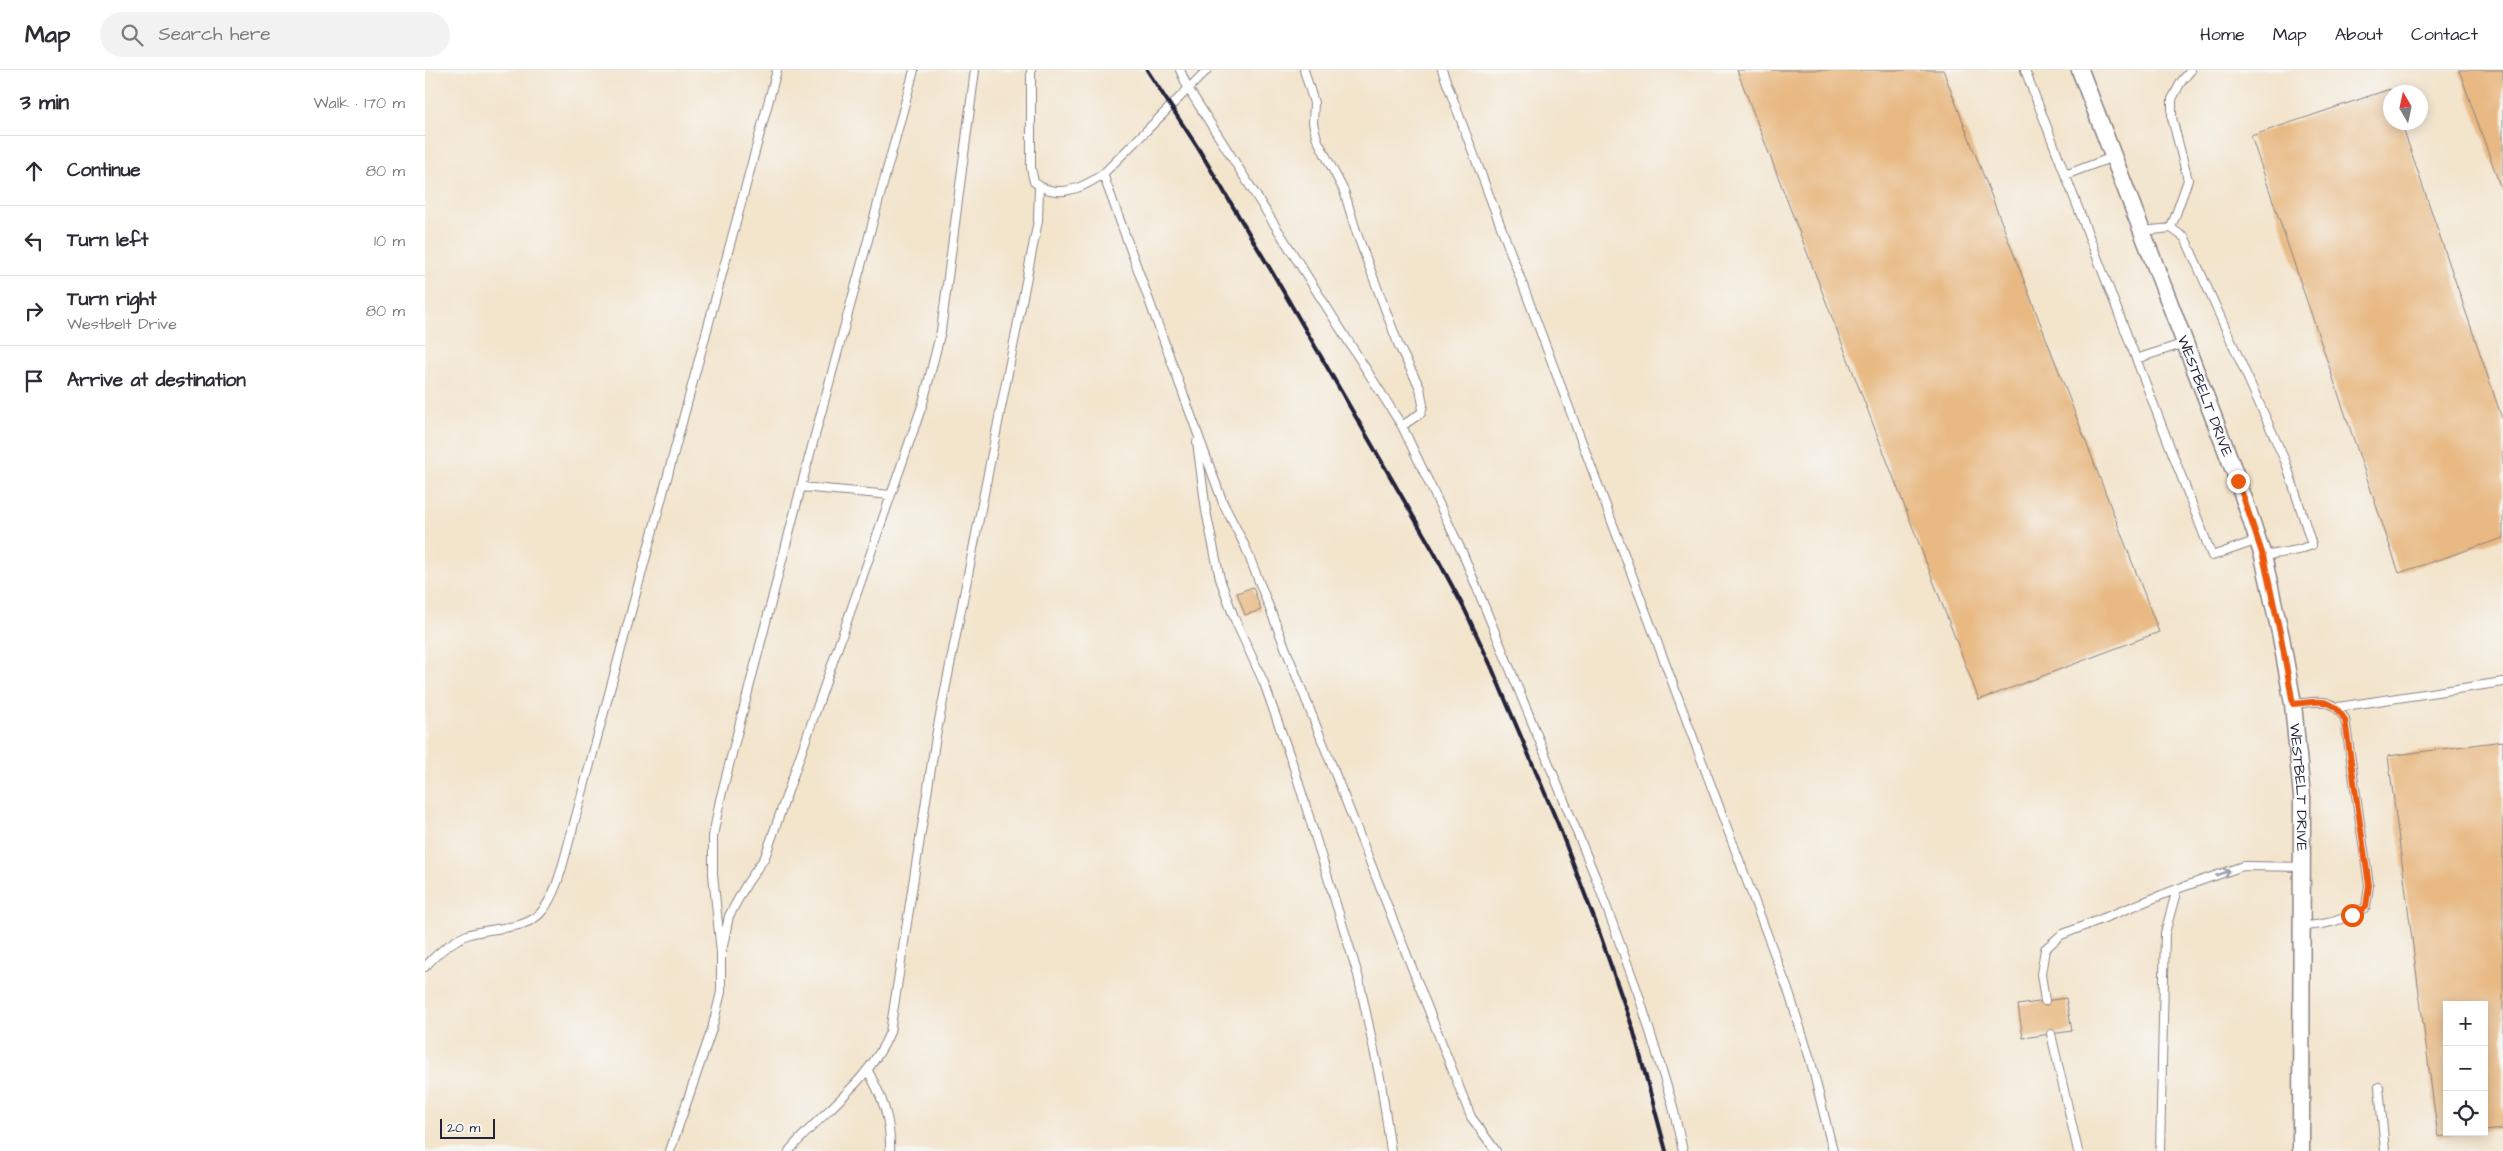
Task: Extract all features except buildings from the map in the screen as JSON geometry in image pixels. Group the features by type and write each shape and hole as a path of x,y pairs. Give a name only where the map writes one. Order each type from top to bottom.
{"street":[{"name":"WESTBELT DRIVE","path":"2080,70 2238,481 2263,556 2281,637 2293,704 2302,797 2301,1151"}],"lane":[{"path":"425,967 436,954 451,942 469,934 509,927 528,920 542,912 552,897 572,831 777,70"},
{"path":"670,1151 712,1029 721,992 721,953 713,874 713,836 719,800 801,487 915,70"},
{"path":"721,953 729,916 746,885 765,857 923,403 941,331 951,269 975,70"},
{"path":"1031,70 1031,168 1034,182 1046,189 1074,190 1085,186 1103,174 1207,70"},
{"path":"1180,70 1188,88 1402,426 1463,554 1597,881 1638,993 1672,1103 1683,1151"},
{"path":"1304,70 1314,104 1313,123 1317,139 1344,191 1370,269 1399,346 1422,397 1421,413 1402,426"},
{"path":"1442,70 1788,990 1811,1062 1833,1151"},
{"path":"2025,70 2212,556 2258,540"},
{"path":"2171,228 2188,180 2172,118 2172,99 2181,82 2191,70"},
{"path":"2065,175 2113,157"},
{"path":"1103,174 1223,503 1245,546 1471,1117 1496,1151"},
{"path":"789,1151 868,1071 881,1053 890,1032 936,736 1037,221 1039,186"},
{"path":"2141,230 2171,228 2185,238 2286,463 2313,545 2299,550 2263,556"},
{"path":"2136,359 2185,343"},
{"path":"1195,428 1206,511 1220,579 1235,620 1263,683 1334,894 1358,975 1381,1083 1391,1151"},
{"path":"801,487 891,495"},
{"path":"2339,708 2503,682"},
{"path":"2293,704 2328,701 2339,708 2345,720 2369,885 2366,907 2352,915 2324,925 2302,926"},
{"path":"2045,1001 2041,974 2045,949 2061,935 2177,889 2243,866 2303,867"},
{"path":"2160,1151 2165,933 2177,889"},
{"path":"2051,1034 2078,1151"},
{"path":"868,1071 886,1108 891,1130 889,1151"},
{"path":"2379,1087 2385,1151"}],"railway":[{"path":"1147,70 1198,148 1275,277 1435,554 1465,610 1491,666 1558,824 1597,926 1633,1029 1666,1151"}],"route":[{"path":"2238,481 2263,556 2281,637 2293,704 2328,701 2339,708 2345,720 2369,885 2366,907 2352,915"}]}
